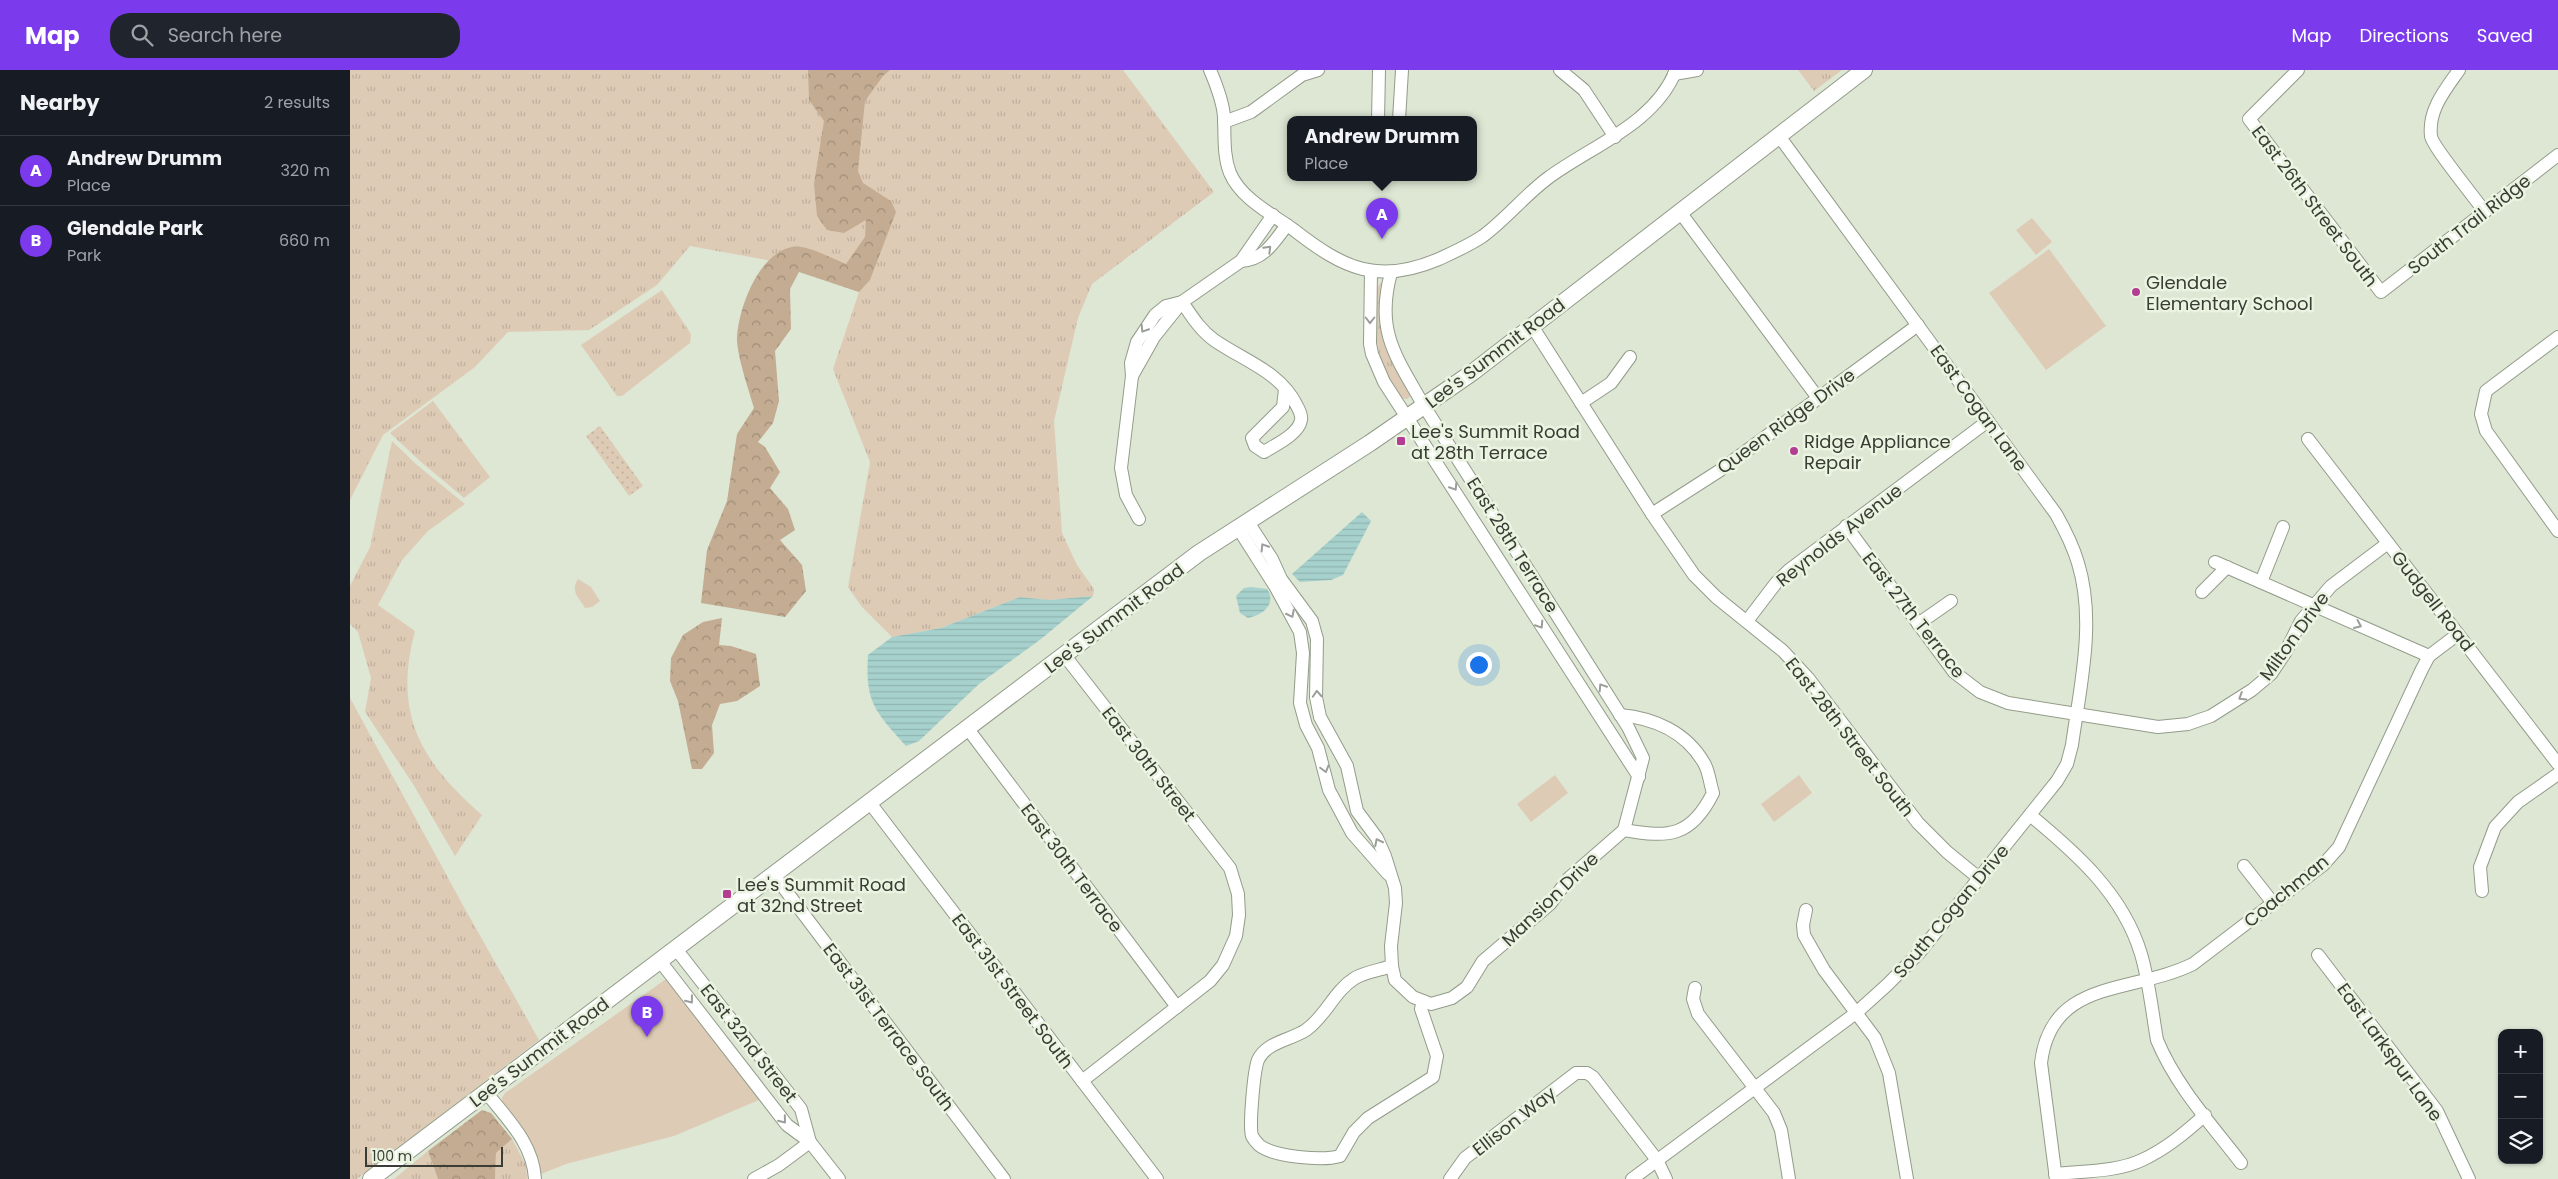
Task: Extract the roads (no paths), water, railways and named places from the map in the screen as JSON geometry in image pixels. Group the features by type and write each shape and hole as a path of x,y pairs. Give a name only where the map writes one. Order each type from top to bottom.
{"main road":[{"name":"Lee's Summit Road","path":"371,1179 1199,553 1408,417 1473,372 1864,70"}],"street":[{"path":"1210,70 1216,84 1224,122 1224,144 1230,172 1240,190 1338,260 1371,271 1392,273 1426,264 1455,252 1483,235 1530,191 1578,158 1629,128 1661,94 1675,72 1697,70"},
{"path":"1224,122 1251,112 1302,75 1318,70"},
{"path":"1378,116 1379,70"},
{"path":"1399,116 1401,70 1408,70"},
{"path":"1560,70 1584,90 1615,136"},
{"name":"East 26th Street South","path":"2298,70 2249,119 2381,292"},
{"path":"2459,70 2440,97 2432,118 2431,138 2484,212"},
{"name":"East Cogan Lane","path":"1779,136 2056,514 2069,538 2078,564 2085,598 2086,626 2077,714"},
{"name":"South Trail Ridge","path":"2381,292 2558,155"},
{"path":"1680,212 1818,398"},
{"path":"1139,518 1126,495 1121,468 1132,376 1132,355 1146,325 1161,309 1182,302 1241,261 1273,215"},
{"path":"1241,261 1253,259 1268,251 1287,225"},
{"name":"East 28th Terrace","path":"1371,271 1372,354 1384,382 1639,777"},
{"name":"East 28th Terrace","path":"1392,273 1384,320 1389,341 1424,406 1620,715 1643,758 1624,830"},
{"path":"1182,302 1204,332 1214,340 1260,366 1285,389 1293,398 1301,415 1301,422 1292,432 1264,452 1255,446 1252,438 1283,407 1285,389"},
{"name":"Queen Ridge Drive","path":"1652,514 1720,470 1918,325"},
{"name":"East 28th Street South","path":"1532,326 1652,514 1694,575 1716,598 1783,651 1808,678 1918,823 1947,852 1980,879"},
{"path":"2558,337 2486,391 2481,414 2486,431 2558,531"},
{"path":"1581,403 1611,383 1630,357"},
{"name":"Reynolds Avenue","path":"1747,621 1776,583 1789,570 1988,421"},
{"name":"Gudgell Road","path":"2308,438 2558,764"},
{"path":"1243,525 1300,632 1303,653 1300,703 1306,725 1318,748 1329,790 1352,832 1388,874 1395,888"},
{"path":"1243,525 1272,559 1281,579 1312,621 1317,639 1316,697 1320,717 1347,766 1358,811 1377,838 1395,888 1396,903 1391,946 1395,980 1413,997 1422,1001 1421,1009 1437,1056 1433,1077 1368,1118 1354,1132 1340,1156 1330,1159 1274,1153 1259,1145 1252,1136 1253,1087 1258,1059 1273,1045 1305,1030 1320,1018 1338,990 1356,977 1392,966"},
{"name":"East 27th Terrace","path":"1846,526 1954,672 1980,692 2008,703 2077,714"},
{"path":"2261,582 2283,527"},
{"name":"Milton Drive","path":"2077,714 2158,727 2188,724 2211,716 2252,690 2271,674 2285,653 2301,621 2330,586 2388,543"},
{"path":"2202,592 2221,564 2429,656"},
{"path":"1918,624 1951,601"},
{"name":"Coachman","path":"2056,1177 2041,1063 2047,1034 2063,1011 2078,1000 2173,974 2193,964 2323,865 2339,847 2429,656 2458,634"},
{"name":"East 30th Street","path":"1065,656 1232,873 1238,894 1239,915 1230,951 1210,981 1177,1007"},
{"name":"South Cogan Drive","path":"1632,1179 1856,1013 1920,953 2057,781 2067,764 2077,714"},
{"path":"1620,715 1639,717 1664,724 1686,742 1705,763 1713,793 1703,812 1683,831 1666,835 1624,830"},
{"name":"East 30th Terrace","path":"968,729 1177,1007"},
{"path":"2482,891 2480,868 2495,827 2518,802 2558,774"},
{"name":"East 31st Street South","path":"870,803 1157,1179"},
{"path":"2030,815 2076,853 2112,895 2135,937 2147,981 2157,1040 2162,1052 2177,1078 2241,1163"},
{"name":"Mansion Drive","path":"1422,1001 1430,1004 1452,998 1467,987 1482,961 1550,904 1569,878 1624,830"},
{"path":"2244,866 2273,903"},
{"name":"East 31st Terrace South","path":"774,875 1004,1179"},
{"path":"1806,910 1803,925 1804,935 1824,970 1875,1038 1889,1073 1907,1179"},
{"name":"East 32nd Street","path":"676,949 801,1109 810,1142"},
{"name":"East Larkspur Lane","path":"2318,955 2437,1111 2469,1179"},
{"name":"East 32nd Street","path":"660,961 787,1126 810,1142 839,1179"},
{"path":"1695,988 1693,999 1698,1014 1774,1113 1781,1130 1789,1179"},
{"path":"1082,1082 1177,1007"},
{"name":"Ellison Way","path":"1450,1179 1465,1158 1576,1073 1584,1073 1593,1077 1657,1160"},
{"path":"486,1092 521,1136 532,1157 535,1179"},
{"path":"2056,1177 2122,1167 2142,1160 2175,1140 2205,1115"},
{"path":"754,1179 779,1165 810,1142"},
{"path":"1657,1160 1666,1179"}],"water":[{"path":"1362,512 1371,521 1343,575 1331,580 1300,582 1292,574"},
{"path":"1244,588 1267,589 1270,599 1267,608 1254,617 1248,618 1240,613 1236,596"},
{"path":"1093,596 1041,639 979,684 919,741 906,746 874,705 868,685 868,655 892,637 941,628 1020,597 1049,600"}],"place":[{"name":"Andrew Drumm","path":"1382,239"},
{"name":"Glendale Elementary School","path":"2136,292"},
{"name":"Lee's Summit Road at 28th Terrace","path":"1401,441"},
{"name":"Ridge Appliance Repair","path":"1794,451"},
{"name":"Lee's Summit Road at 32nd Street","path":"727,894"},
{"name":"Glendale Park","path":"647,1037"}]}
